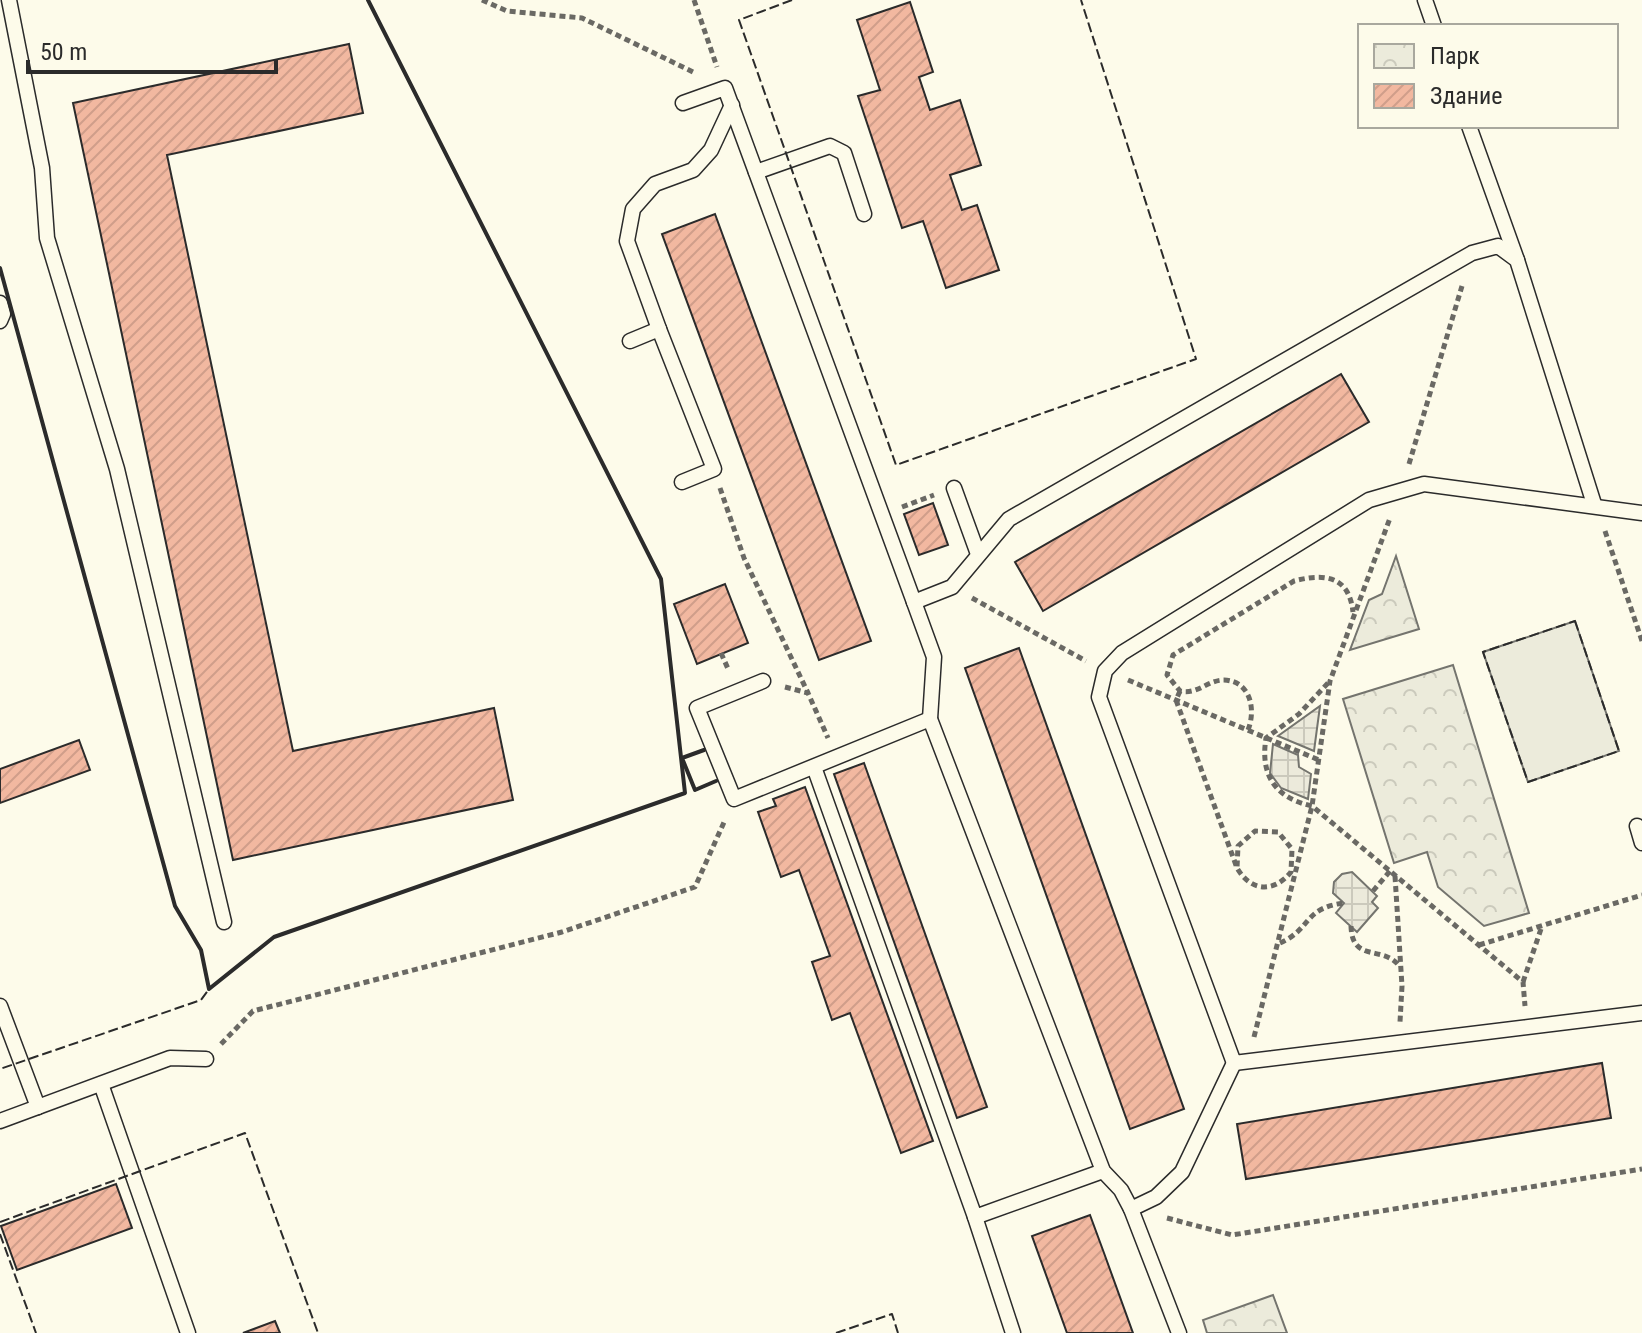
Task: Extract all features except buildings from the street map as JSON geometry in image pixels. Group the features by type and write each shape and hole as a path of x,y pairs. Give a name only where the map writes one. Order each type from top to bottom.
{"lane":[{"path":"9,0 42,168 47,238 117,469 224,922"},
{"path":"1425,0 1433,24"},
{"path":"683,103 725,88 732,105 934,657 930,719 1103,1171 1121,1190 1131,1209 1179,1333"},
{"path":"682,482 714,469 627,241 633,209 655,184 693,170 711,150 732,105"},
{"path":"1470,128 1517,260 1594,504"},
{"path":"756,172 830,146 844,153 864,214"},
{"path":"914,602 952,587 1009,519 1472,253 1498,246 1517,260"},
{"path":"0,303 3,314 0,321"},
{"path":"630,341 659,329"},
{"path":"1131,1209 1156,1197 1182,1172 1234,1063 1099,697 1105,671 1122,653 1369,500 1401,489 1424,484 1594,504 1642,513"},
{"path":"954,488 978,554"},
{"path":"763,681 697,708 734,799 930,719"},
{"path":"814,767 975,1217 1013,1333"},
{"path":"1637,826 1642,843"},
{"path":"0,1006 38,1107"},
{"path":"1234,1063 1642,1013"},
{"path":"0,1121 170,1058 206,1059"},
{"path":"101,1084 188,1333"},
{"path":"975,1217 1103,1171"}],"path":[{"path":"482,0 507,11 582,18 725,88"},
{"path":"694,0 725,88"},
{"path":"1234,1063 1257,1033 1296,861 1312,806 1330,681 1401,489 1472,253"},
{"path":"714,469 744,558 837,757"},
{"path":"882,514 954,488"},
{"path":"1594,504 1642,641"},
{"path":"1248,730 1253,717 1252,704 1246,691 1235,683 1222,680 1190,693 1180,691 1167,675 1173,655 1294,581 1313,576 1334,577 1345,586 1352,599 1353,617"},
{"path":"952,587 1105,671 1319,760"},
{"path":"763,681 808,693"},
{"path":"1330,681 1299,714 1266,738 1263,757 1267,775 1278,791 1293,802 1312,806 1523,982"},
{"path":"1180,691 1176,700 1243,878 1263,888 1284,881 1296,861"},
{"path":"206,1059 253,1011 562,932 695,887 734,799"},
{"path":"1237,868 1238,846 1245,837 1267,829 1287,839 1296,861"},
{"path":"1373,891 1393,873"},
{"path":"1393,873 1401,968 1399,1043"},
{"path":"1478,945 1642,895"},
{"path":"1279,943 1299,931 1317,909 1344,903"},
{"path":"1528,1027 1523,982 1542,925"},
{"path":"1351,926 1351,938 1364,952 1391,957 1401,968"},
{"path":"1131,1209 1232,1235 1642,1169"}],"green space":[{"path":"1396,556 1419,629 1350,650 1369,600 1382,594"},
{"path":"1575,621 1619,751 1528,782 1483,652"},
{"path":"1453,665 1529,913 1484,926 1438,887 1427,852 1394,863 1343,699"},
{"path":"1273,1295 1287,1333 1207,1333 1203,1320"}],"shaded area":[{"path":"1320,706 1314,751 1278,736"},
{"path":"1273,744 1298,755 1299,767 1311,774 1308,799 1281,788 1270,773"},
{"path":"1352,872 1377,896 1372,902 1378,908 1357,932 1336,913 1344,903 1333,893 1334,882 1342,874"}],"fence":[{"path":"792,0 739,20 896,465 1196,359 1081,0"},
{"path":"0,268 175,906 201,950 209,989 201,1000 0,1069"},
{"path":"1575,621 1619,751 1528,782 1483,652 1575,621"},
{"path":"0,1222 245,1133 318,1333"},
{"path":"0,1234 36,1333"},
{"path":"836,1333 892,1314 898,1333"}],"wall":[{"path":"0,268 175,906 201,950 209,989 274,937 685,793 661,579 368,0"},
{"path":"704,750 682,758 695,790 716,781"}]}
